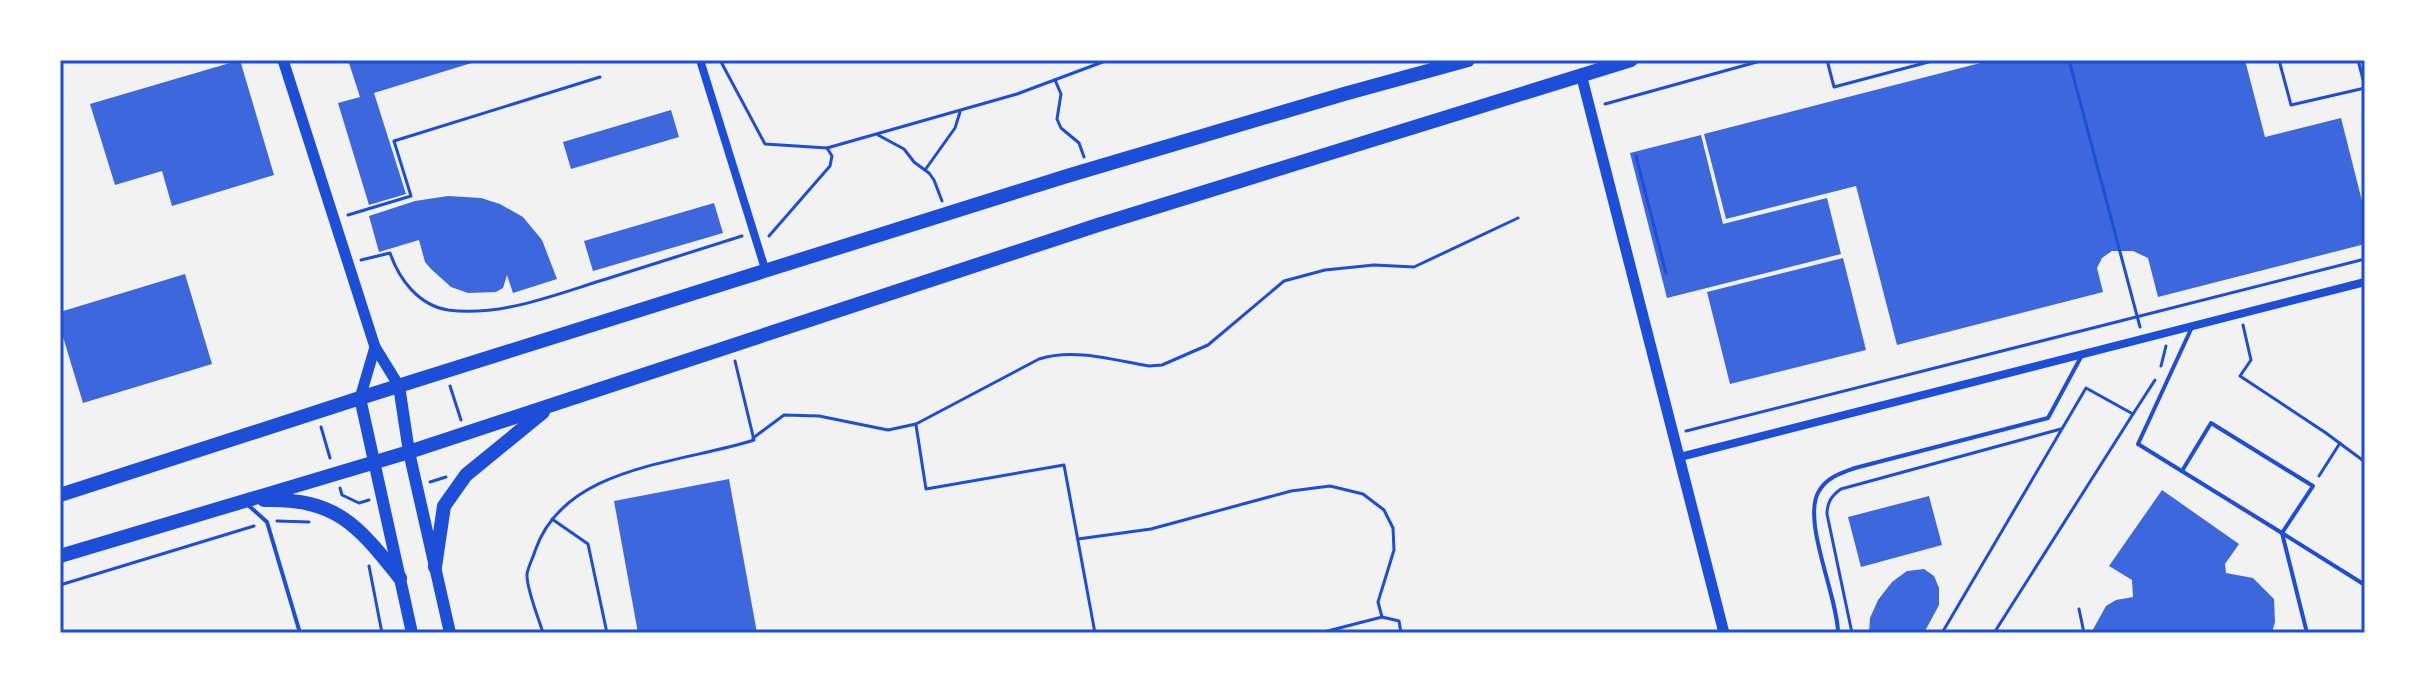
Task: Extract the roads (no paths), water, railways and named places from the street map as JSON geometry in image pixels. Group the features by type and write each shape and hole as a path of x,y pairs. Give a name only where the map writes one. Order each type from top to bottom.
{"main road":[{"path":"60,495 1090,170 1468,60"},
{"path":"60,556 409,452 1098,225 1631,60"},
{"path":"399,386 409,452 450,633"},
{"path":"360,398 412,633"},
{"path":"435,567 444,506 458,486 466,475 551,406"},
{"path":"244,501 295,499 341,516 364,533 400,578"}],"street":[{"path":"283,60 375,347 399,386"},
{"path":"700,60 766,272"},
{"path":"1581,74 1724,633"},
{"path":"1680,457 2365,282"},
{"path":"360,398 375,347"}],"lane":[{"path":"2193,326 2138,444 2365,585"},
{"path":"1838,633 1813,517 1817,494 1824,484 1837,474 1855,468 2048,418 2082,355"},
{"path":"2182,471 2211,423 2313,486 2282,533 2307,633"},
{"path":"244,501 267,522 300,633"}]}
